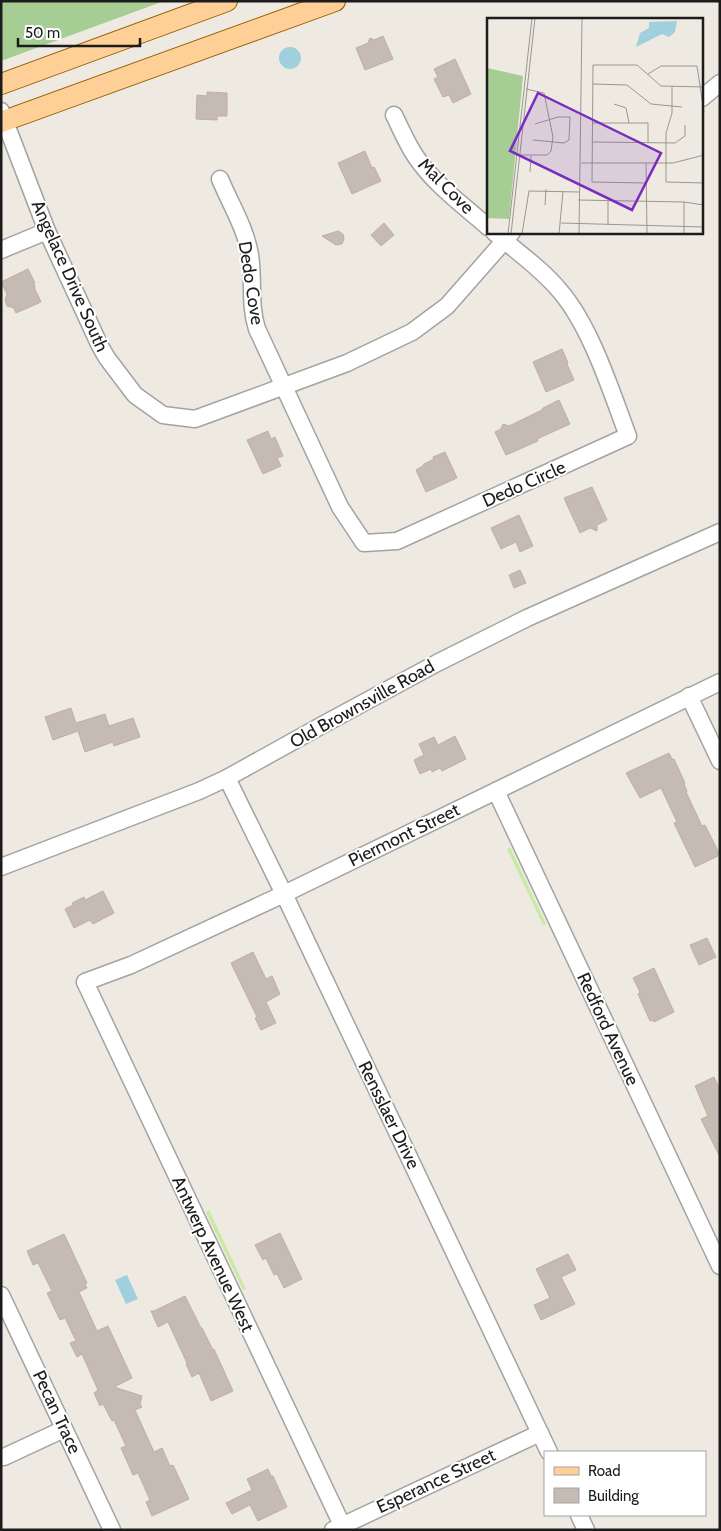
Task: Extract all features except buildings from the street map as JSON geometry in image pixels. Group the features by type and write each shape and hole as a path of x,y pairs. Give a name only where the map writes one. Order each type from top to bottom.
{"main road":[{"path":"1,84 227,1"},
{"path":"2,118 335,1"}],"street":[{"path":"704,96 720,83"},
{"name":"Mal Cove","path":"394,115 408,145 426,171 438,184 487,226"},
{"name":"Angelace Drive South","path":"2,118 47,231 106,358 135,395 162,415 195,419 347,363 412,332 447,306 504,236"},
{"name":"Dedo Cove","path":"220,179 242,230 248,250 255,324 284,386"},
{"path":"1,250 47,231"},
{"name":"Dedo Circle","path":"284,386 340,507 364,543 397,541 628,436 602,369 575,311 560,291 504,236"},
{"name":"Old Brownsville Road","path":"1,868 199,791 227,778 334,718 518,622 720,532"},
{"name":"Piermont Street","path":"85,982 131,965 284,894 720,682"},
{"path":"689,696 720,761"},
{"name":"Rensslaer Drive","path":"227,778 549,1451"},
{"name":"Redford Avenue","path":"496,791 720,1266"},
{"name":"Antwerp Avenue West","path":"85,982 337,1528"},
{"name":"Pecan Trace","path":"1,1295 112,1530"},
{"path":"4,1457 64,1429"},
{"name":"Esperance Street","path":"337,1528 540,1433"},
{"path":"579,1516 586,1530"}],"green space":[{"path":"1,1 164,1 1,61"},
{"path":"510,847 546,924 543,925 507,849"},
{"path":"209,1210 246,1289 243,1290 206,1212"}],"water":[{"path":"290,47 298,50 301,58 298,66 290,69 282,66 279,58 282,50"},
{"path":"127,1275 138,1299 126,1304 115,1280"}]}
